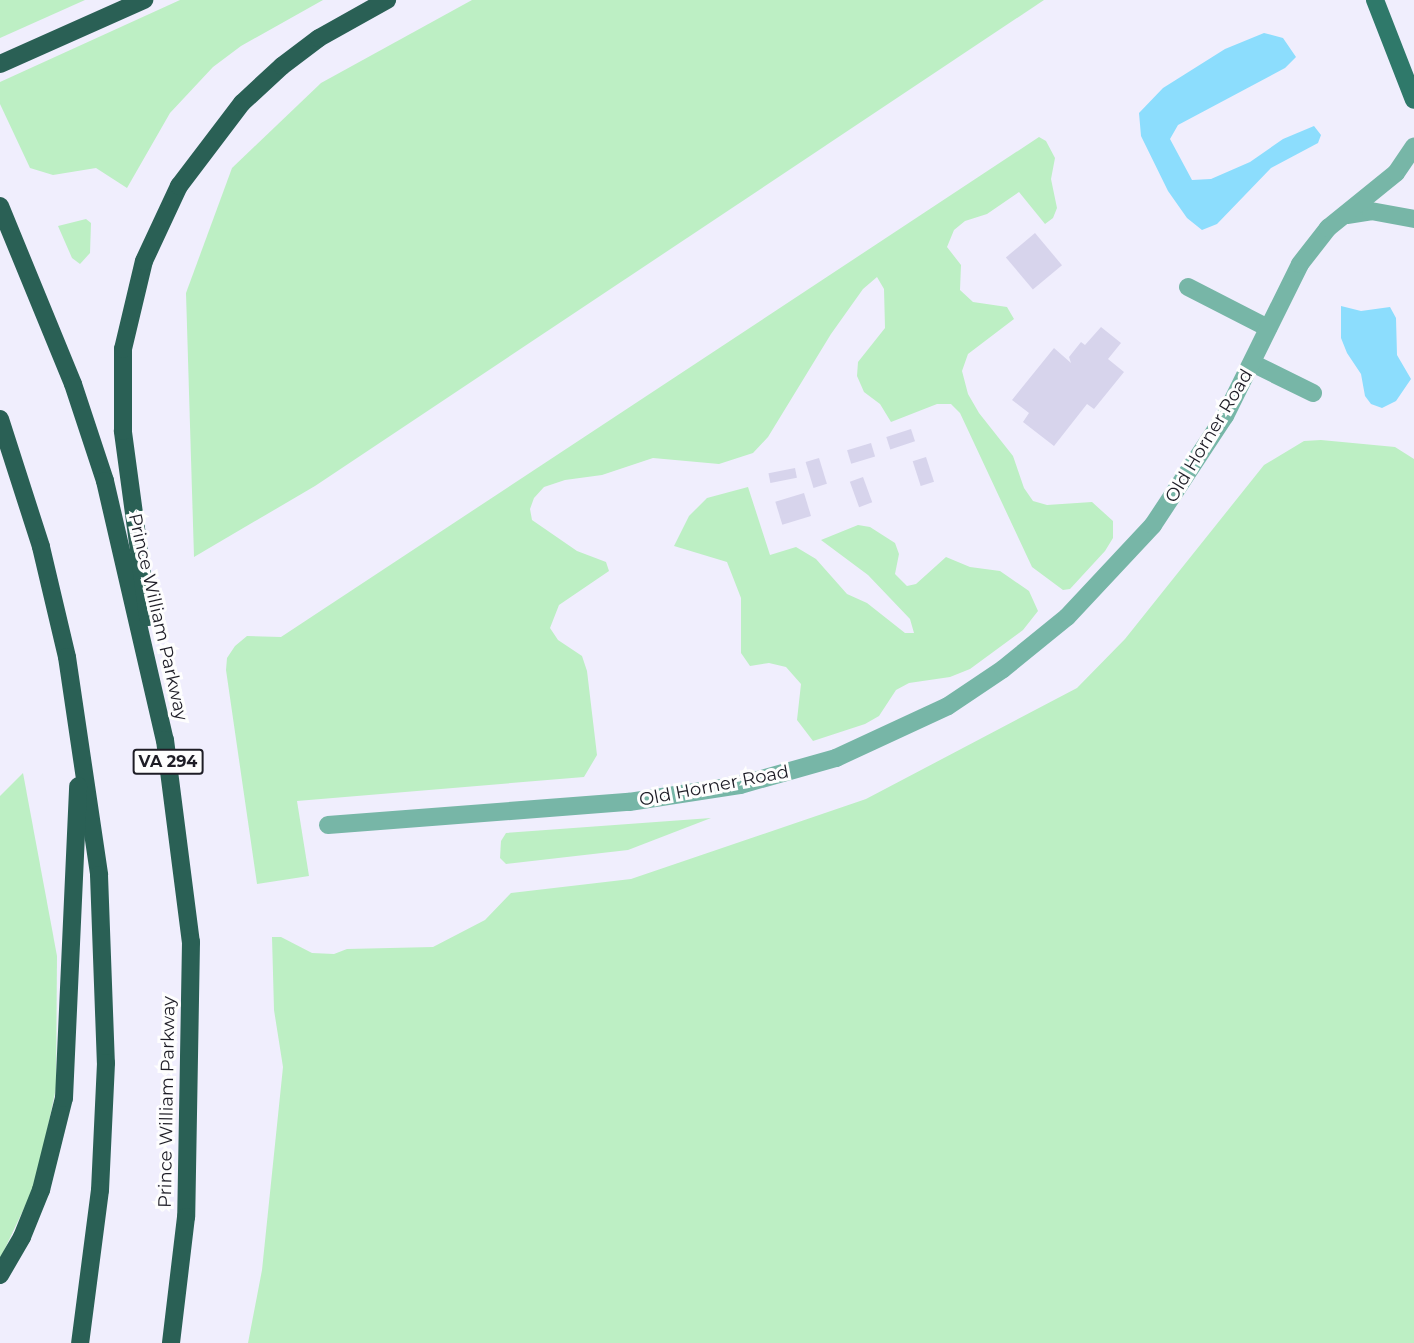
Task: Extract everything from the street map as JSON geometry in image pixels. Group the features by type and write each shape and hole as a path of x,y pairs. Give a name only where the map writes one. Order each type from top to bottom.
{"highway":[{"path":"0,64 144,0"},
{"path":"165,740 123,431 123,349 130,305 159,223 179,186 242,103 282,66 319,38 387,0"},
{"name":"Prince William Parkway","path":"0,206 73,384 105,481 165,740 191,942 186,1217 171,1343"},
{"path":"0,419 40,547 80,733 99,875 106,1046 100,1190 80,1343"},
{"path":"0,1275 22,1237 41,1190 64,1098 69,1061 80,733"}],"main road":[{"path":"1375,0 1414,100"}],"street":[{"name":"Old Horner Road","path":"328,825 629,802 777,777 869,745 948,706 1032,646 1122,562 1188,477 1252,363 1306,255 1345,215 1396,173 1414,146"},
{"path":"1345,215 1371,211 1414,219"},
{"path":"1188,287 1268,328"},
{"path":"1252,363 1313,393"}],"green space":[{"path":"0,0 85,0 0,38"},
{"path":"180,0 323,0 241,46 213,67 170,113 127,188 96,168 53,175 30,168 0,104 0,82"},
{"path":"472,0 1044,0 315,486 194,557 186,293 232,168 321,83"},
{"path":"1039,137 1046,141 1055,158 1051,179 1057,208 1053,218 1045,224 1019,192 987,214 965,221 954,230 947,247 961,265 960,290 973,302 1007,307 1014,319 968,354 962,371 968,394 979,413 1013,456 1024,488 1033,501 1047,505 1092,502 1113,521 1113,538 1105,551 1070,589 1063,590 1032,567 960,413 951,404 937,404 891,422 880,404 864,392 857,376 858,362 885,328 884,289 877,277 863,289 831,334 768,437 753,453 719,464 653,458 602,475 565,480 544,487 534,498 530,509 532,520 577,551 606,562 609,571 559,605 550,628 558,640 582,656 587,671 597,755 584,777 297,801 309,876 257,884 226,670 227,658 235,646 247,636 281,637"},
{"path":"86,219 91,223 90,253 80,264 72,258 58,226"},
{"path":"1321,440 1395,447 1414,459 1414,1343 248,1343 262,1270 283,1067 274,1010 272,937 281,937 312,953 334,954 347,949 433,947 485,920 511,893 631,879 866,799 1077,688 1125,639 1264,465 1304,441"},
{"path":"748,487 770,555 796,547 816,559 847,594 867,603 905,633 914,633 910,619 868,575 821,540 858,525 870,527 895,543 899,554 895,574 907,586 916,584 946,557 970,567 1000,571 1029,591 1038,611 1023,630 970,669 950,677 909,683 896,690 879,716 865,724 813,741 797,720 801,684 786,667 769,663 750,666 741,653 741,598 727,562 674,546 689,516 707,498"},
{"path":"23,773 57,956 56,1088 36,1183 0,1259 0,796"},
{"path":"711,818 628,850 506,864 500,858 501,841 506,833"}],"water":[{"path":"1264,33 1283,38 1296,57 1285,68 1178,125 1170,139 1192,180 1211,179 1250,162 1283,139 1314,126 1321,135 1318,143 1271,168 1217,224 1202,230 1187,218 1168,191 1141,136 1139,113 1163,88 1225,49"},
{"path":"1341,306 1361,311 1390,307 1396,318 1397,355 1411,379 1396,401 1382,408 1371,404 1365,396 1361,374 1347,353 1341,338"}],"building":[{"path":"1035,233 1062,265 1033,290 1006,257"},
{"path":"1101,327 1121,343 1108,359 1124,372 1094,409 1087,404 1054,446 1023,422 1029,413 1012,400 1054,348 1071,363 1069,357 1081,342 1085,345"},
{"path":"911,429 915,441 890,449 886,437"},
{"path":"871,443 875,456 851,464 847,450"},
{"path":"926,457 934,482 921,486 913,461"},
{"path":"819,458 827,484 814,488 806,462"},
{"path":"795,468 797,478 770,483 768,473"},
{"path":"863,477 872,502 859,507 850,482"},
{"path":"804,493 811,516 782,525 775,502"}]}
